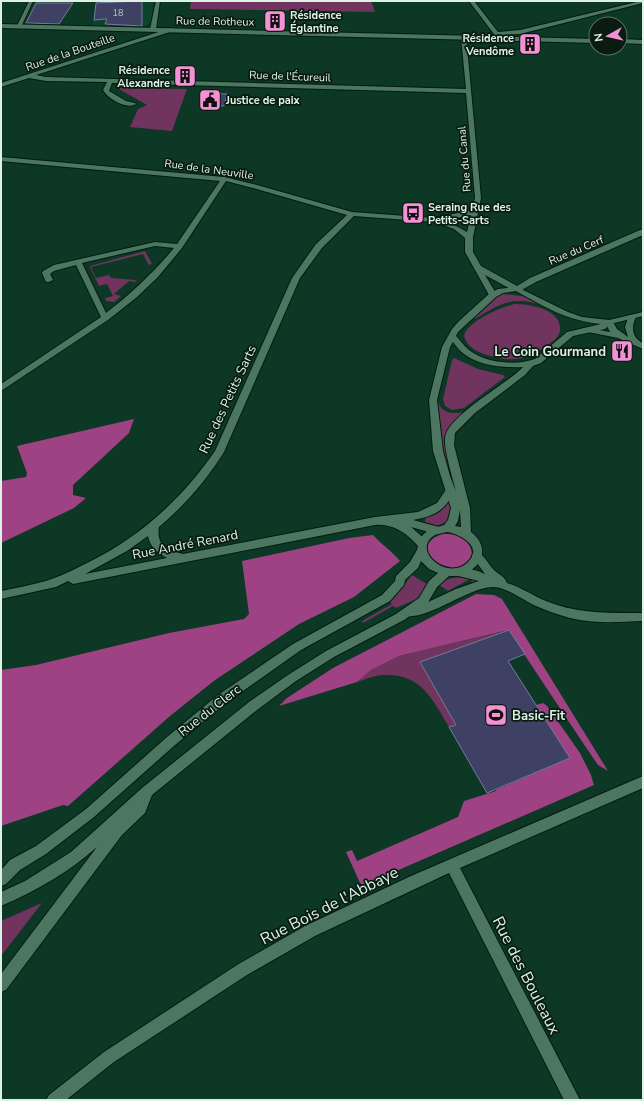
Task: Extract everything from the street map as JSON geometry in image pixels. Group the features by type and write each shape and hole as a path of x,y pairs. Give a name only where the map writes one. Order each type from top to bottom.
{"street":[{"path":"18,27 31,1"},
{"path":"1,26 137,29 153,32 158,1"},
{"path":"471,1 498,36 643,2"},
{"path":"137,29 144,32 146,36"},
{"name":"Rue de la Bouteille","path":"1,85 146,36 153,32 171,30"},
{"name":"Rue de Rotheux","path":"171,30 464,37 498,36 525,39 588,41"},
{"path":"520,32 520,35 525,39"},
{"name":"Rue du Canal","path":"464,37 478,198 469,237 469,252 473,262 493,294"},
{"path":"628,41 643,42"},
{"name":"Rue de l'Écureuil","path":"30,76 46,79 469,91"},
{"path":"110,81 106,90 107,92 124,103 134,104"},
{"name":"Rue de la Neuville","path":"1,159 224,179 255,186 352,214 434,220 463,215 475,211"},
{"path":"1,388 105,318 144,286 179,246 224,179"},
{"name":"Rue des Petits Sarts","path":"50,584 90,568 116,554 154,528 190,490 211,465 226,438 296,278 319,246 352,214"},
{"name":"Rue de la Neuville","path":"434,220 456,228 469,237"},
{"name":"Rue du Cerf","path":"517,289 533,280 643,232"},
{"path":"49,280 46,274 48,271 78,262 155,244 179,246"},
{"path":"78,262 105,318"},
{"path":"478,268 565,314 581,318 628,324"},
{"path":"447,528 453,521 456,508 440,461 433,400 446,346 462,323 493,294 501,291 517,289"},
{"path":"565,314 570,326 570,334"},
{"path":"466,534 465,508 449,439 453,428 522,374 530,364 542,357 570,334 643,314"},
{"path":"632,317 628,324 630,334 640,344"},
{"path":"613,321 612,330 618,336"},
{"path":"588,330 618,336 640,344"},
{"path":"452,336 466,352 482,360 504,365 530,364"},
{"name":"Rue André Renard","path":"1,595 50,584 432,511 445,500 450,490"},
{"name":"Rue André Renard","path":"396,519 436,530"},
{"name":"Rue André Renard","path":"375,521 389,522 405,527 411,531 421,548"},
{"path":"154,528 152,533 153,539 160,550 185,559"},
{"path":"508,587 493,583 477,575 446,572 429,564 421,548 428,534 436,530 447,528 466,534 475,543 477,556 490,573 508,587 542,604 571,614 606,618 643,617"},
{"name":"Rue du Clerc","path":"1,879 15,865 40,850 90,813 171,741 228,695 298,647 386,598 400,582 400,579 414,565 421,548"},
{"path":"458,572 470,566 477,556"},
{"name":"Rue du Clerc","path":"1,899 30,886 76,857 146,792 238,717 292,678 330,654 400,617 423,601 433,584 446,572"},
{"path":"407,612 428,608 478,584 493,583"},
{"name":"Rue Bois de l'Abbaye","path":"54,1100 101,1062 242,970 316,928 360,906 643,782"},
{"path":"1,985 118,831 141,809 146,792"},
{"path":"1,871 15,865"},
{"name":"Rue des Bouleaux","path":"452,865 572,1100"}],"shaded area":[{"path":"96,1 153,1 151,22 146,26 138,27 92,27"},
{"path":"191,1 371,1 375,12 190,9"},
{"path":"119,89 187,89 172,131 130,127 138,109 147,105"},
{"path":"145,251 152,264 149,265 143,254 91,267 96,278 109,275 111,278 135,280 137,282 129,281 114,294 121,296 114,302 106,301 105,298 113,296 107,284 99,286 90,266"},
{"path":"503,294 522,296 547,307 526,301 509,302 493,308 475,319 474,318 495,298"},
{"path":"515,304 528,305 544,309 556,317 559,323 559,335 553,342 534,354 527,357 512,359 504,359 487,355 476,351 467,343 464,336 471,325 494,311"},
{"path":"454,358 478,369 503,375 505,377 464,408 452,410 445,406 443,399 452,360"},
{"path":"438,401 443,409 450,413 460,413 469,410 452,425 446,438 453,473 448,474 437,413"},
{"path":"134,419 129,433 73,485 73,495 86,498 74,508 1,543 1,481 26,477 27,473 17,446"},
{"path":"449,502 452,507 448,521 437,526 424,525 426,517 440,511"},
{"path":"442,534 452,534 465,540 471,549 472,554 466,564 457,568 447,567 437,563 430,556 427,548 431,541"},
{"path":"373,535 400,561 354,597 299,624 215,680 170,716 68,806 63,805 1,826 1,670 36,665 169,633 244,619 249,614 242,561 349,538"},
{"path":"412,575 427,584 417,599 396,608 393,606 363,623 362,621 392,604 390,602"},
{"path":"459,577 477,580 473,583 470,579 448,591 438,584 448,579"},
{"path":"476,594 494,595 502,599 608,771 598,765 508,630 399,656 371,670 357,682 279,706 287,698 333,668"},
{"path":"509,630 421,662 456,725 449,727 431,698 417,683 408,678 381,675 357,682 371,670 399,656"},
{"path":"543,703 547,706 580,753 591,775 594,785 364,885 360,883 346,852 352,850 357,861 458,817 464,801 496,791 570,758 536,705"},
{"path":"42,903 1,956 1,921"}],"building":[{"path":"142,1 142,26 105,24 107,19 94,20 96,3"},
{"path":"36,3 73,3 59,24 26,23"},
{"name":"Justice de paix","path":"203,93 227,94 224,106 200,105"},
{"name":"Basic-Fit","path":"509,630 525,654 508,661 570,758 487,793 449,727 456,725 420,662"}],"place":[{"name":"Résidence Églantine","path":"275,21"},
{"name":"Résidence Vendôme","path":"530,44"},
{"name":"Résidence Alexandre","path":"185,76"},
{"name":"Justice de paix","path":"210,100"},
{"name":"Seraing Rue des Petits-Sarts","path":"413,213"},
{"name":"Le Coin Gourmand","path":"622,351"},
{"name":"Basic-Fit","path":"496,715"}]}
